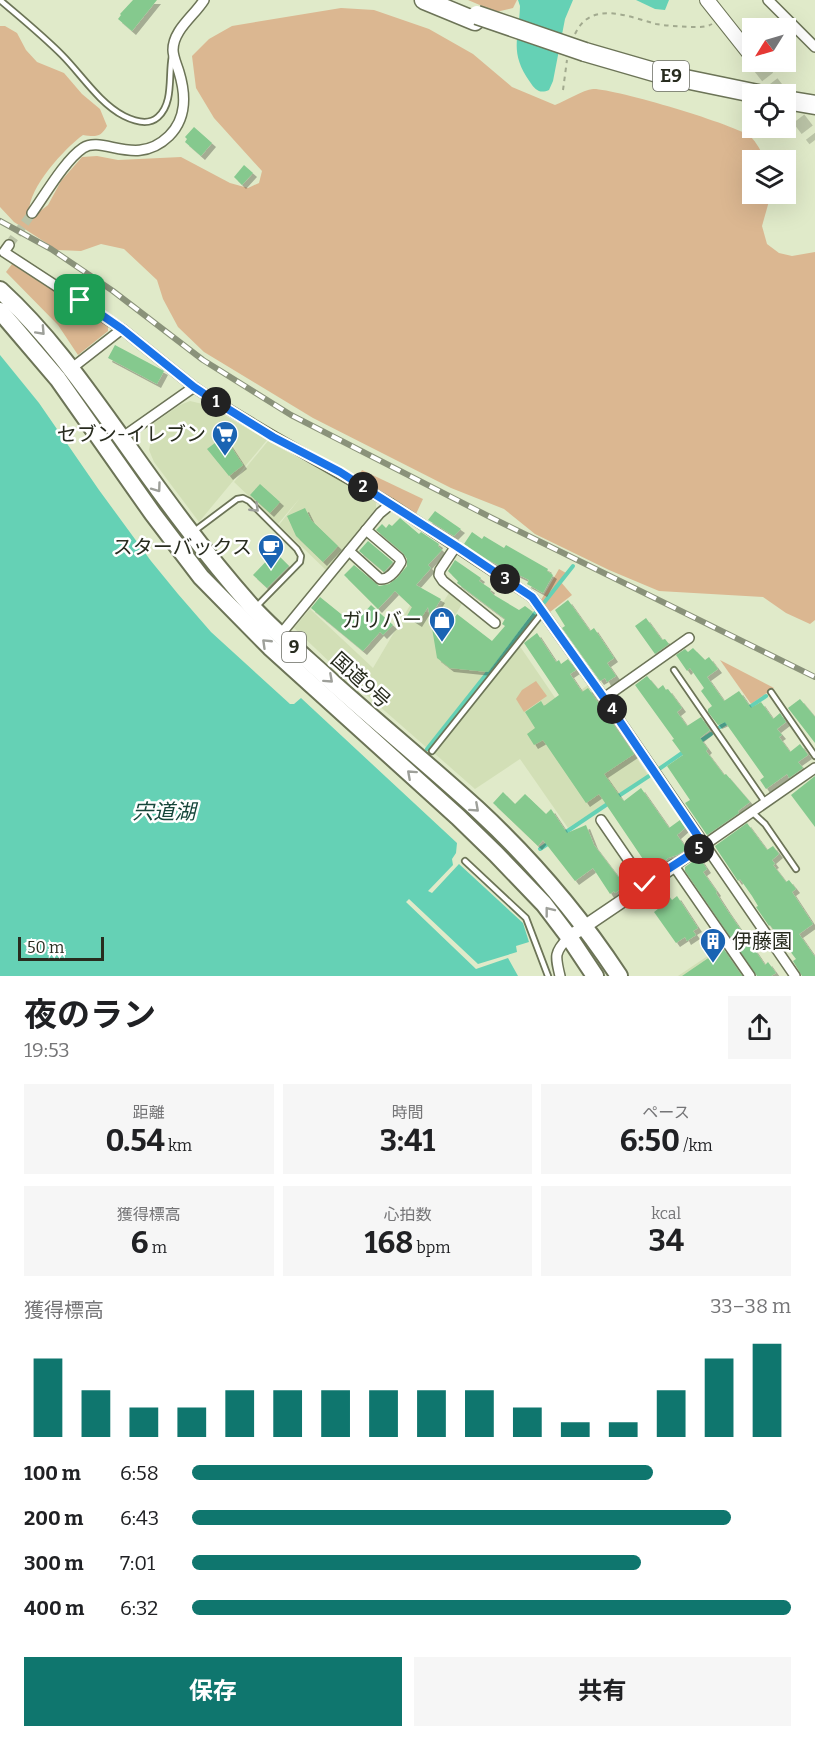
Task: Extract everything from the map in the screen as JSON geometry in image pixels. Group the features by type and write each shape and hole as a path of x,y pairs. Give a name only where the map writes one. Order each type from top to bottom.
{"highway":[{"name":"E9","path":"424,0 577,53 711,93 742,99"},
{"name":"E9","path":"441,0 476,18"},
{"name":"E9","path":"577,53 742,91"},
{"path":"796,102 815,105"},
{"path":"796,109 815,112"},
{"name":"国道9号","path":"0,290 42,332 72,368 191,533 254,609 280,635 478,810 538,871 585,926 619,976"},
{"name":"国道9号","path":"0,311 58,379 173,542 201,577 236,614 496,854 544,904 595,976"}],"main road":[{"path":"707,0 742,44"}],"street":[{"path":"32,213 71,159 84,147 95,144 122,150 141,151 155,146 169,136 182,118 184,102 181,78 173,51 180,30 204,0"},
{"path":"768,0 815,47"},
{"path":"9,245 4,252 122,329 194,387 236,415 340,472 532,597 795,976"},
{"path":"72,368 122,329"},
{"path":"106,449 194,387"},
{"path":"280,635 366,530 391,504"},
{"path":"349,551 380,579 387,577 399,564 399,558 366,530"},
{"path":"456,546 439,575 443,581 495,623"},
{"path":"604,698 688,638"},
{"path":"560,976 556,955 560,947 570,938 814,769"},
{"path":"601,820 645,884"},
{"path":"674,866 750,976"}],"lane":[{"path":"0,0 62,55 109,105 123,116 139,122 148,122 157,118 165,109 169,94 169,68 173,51"},
{"path":"191,533 237,499 243,498 249,501 297,549 301,556 300,562 254,609"},
{"path":"432,750 543,612"},
{"path":"674,670 765,802"},
{"path":"771,692 815,756"},
{"path":"751,812 765,824 796,869"},
{"path":"465,861 526,918 548,976"}],"path":[{"path":"563,90 577,53 583,21 595,13 626,14 668,26 693,27 709,26 722,18"}],"shaded area":[{"path":"468,0 517,0 513,8 496,12"},
{"path":"341,8 374,10 429,29 473,54 512,87 555,105 589,90 605,90 700,116 741,131 742,138 752,138 760,150 742,150 742,204 768,204 762,226 767,244 779,253 792,256 815,252 815,620 810,624 786,613 763,597 659,591 609,570 535,534 504,509 451,488 313,418 204,352 178,327 163,299 157,280 124,249 101,244 81,251 57,250 14,222 0,207 0,26 5,26 17,33 26,50 37,62 64,73 82,94 100,109 107,126 98,135 83,135 48,170 30,203 29,213 34,216 48,205 61,181 82,157 97,156 118,160 181,157 230,183 248,188 259,183 262,171 214,118 196,88 192,56 209,39 232,26"},
{"path":"12,264 108,325 108,331 78,355 58,325 6,272"},
{"path":"190,401 207,405 267,440 199,522 154,462 149,450 154,423 180,405"},
{"path":"268,441 347,483 376,502 376,508 326,570 279,525 300,498 278,524 234,482"},
{"path":"362,470 423,499 415,516 358,477"},
{"path":"559,569 566,573 560,581 572,595 550,612 541,600"},
{"path":"449,593 463,602 447,629 491,667 426,747 294,628 310,609 373,668 412,602 434,617"},
{"path":"519,645 560,705 588,685 648,775 568,828 520,759 475,789 434,753"},
{"path":"720,660 774,688 751,704"},
{"path":"536,681 547,696 524,712 516,699 522,690"},
{"name":"伊藤園","path":"724,945 745,976 678,976"}],"water":[{"path":"518,0 573,0 565,19 553,81 549,90 546,91 540,91 534,87 519,62 517,45 520,6"},
{"path":"636,0 669,0 665,10 655,9"},
{"name":"宍道湖","path":"0,355 39,403 151,561 211,632 290,704 294,704 301,698 457,843 456,853 452,859 453,865 428,891 432,893 459,864 523,923 529,942 516,946 517,952 478,964 409,899 406,902 476,969 508,958 518,976 0,976"}],"building":[{"path":"133,0 157,0 132,31 118,19"},
{"path":"194,127 212,143 201,156 185,142 187,139 185,137"},
{"path":"244,165 253,173 242,185 234,177"},
{"path":"115,345 164,371 157,384 108,358"},
{"name":"セブン-イレブン","path":"224,436 243,465 229,476 207,449"},
{"path":"260,484 280,502 270,513 250,495"},
{"path":"305,508 311,520 338,546 323,562 296,536 287,516"},
{"path":"435,511 461,529 454,536 428,520"},
{"path":"400,518 419,534 421,532 439,544 442,550 428,565 431,568 416,585 441,599 430,617 428,607 418,623 407,616 412,607 395,591 378,609 344,575 354,565 379,586 389,584 397,578 407,566 407,559 376,530 382,524 386,528 389,524 392,526"},
{"path":"472,532 504,548 506,545 548,569 547,571 553,575 543,593 527,584 529,580 488,560 464,544"},
{"path":"368,541 393,562 384,572 359,551"},
{"name":"スターバックス","path":"275,552 289,566 267,588 253,575"},
{"path":"455,560 481,578 479,581 491,589 494,595 519,610 525,606 533,612 488,672 450,668 437,658 432,628 442,637 457,614 492,641 505,626 502,624 505,619 457,583 458,581 448,571"},
{"path":"320,597 351,622 354,619 357,621 371,605 393,625 383,635 380,632 363,651 311,608"},
{"path":"568,600 590,631 594,628 614,658 607,663 616,676 607,682 605,678 600,681 562,628 565,626 555,610"},
{"path":"646,618 662,640 665,639 669,644 655,654 635,626"},
{"path":"537,633 556,662 559,660 561,664 568,659 576,670 570,674 582,692 588,688 634,754 604,774 621,798 624,801 641,788 669,828 680,820 685,828 677,835 687,849 668,858 651,871 599,794 586,803 543,740 534,745 527,734 535,728 525,712 541,701 544,706 559,695 524,643"},
{"path":"693,648 705,660 709,657 718,669 707,677 724,701 739,691 751,708 761,702 773,719 780,713 786,722 777,729 782,735 779,737 790,752 800,744 808,755 798,762 803,768 789,778 787,774 766,789 760,780 764,777 725,722 718,725 708,712 712,706 701,691 704,688 690,668 687,671 676,655 685,649 688,652"},
{"path":"647,676 658,689 663,685 666,690 668,689 682,708 677,712 687,726 701,717 710,730 700,738 708,749 706,751 724,775 726,774 750,802 738,811 739,813 707,835 685,803 690,800 667,766 683,755 635,685"},
{"path":"800,699 815,717 815,743 788,708"},
{"path":"815,776 815,827 791,795"},
{"path":"503,792 515,804 525,794 546,814 551,809 567,833 586,825 594,845 618,877 620,876 627,884 610,894 593,868 575,881 543,840 538,846 493,803"},
{"path":"747,823 767,850 773,846 779,854 772,860 775,864 773,865 786,882 789,880 796,889 792,892 813,924 799,934 815,957 815,976 802,976 793,961 796,959 769,926 756,907 758,906 752,896 740,879 738,881 715,846"},
{"path":"699,857 707,869 703,872 727,910 765,965 768,962 776,973 771,976 757,976 685,871 685,867"},
{"path":"669,896 672,900 677,896 698,928 693,931 696,935 687,941 685,937 676,943 654,912 663,905 661,901"},
{"name":"伊藤園","path":"723,948 742,976 682,976"}],"waterway":[{"path":"543,604 573,566"},
{"path":"427,749 535,613"},
{"path":"747,709 766,696"},
{"path":"720,727 728,722"},
{"path":"699,742 711,734"},
{"path":"659,769 685,751"},
{"path":"617,797 649,776"},
{"path":"563,834 609,803"},
{"path":"540,849 549,843"}],"tunnel":[{"path":"764,72 773,84"},
{"path":"796,115 815,140"},
{"path":"9,245 32,213"}],"railway":[{"path":"0,221 51,249 113,291 203,360 291,415 492,518 815,677"}],"place":[{"name":"セブン-イレブン","path":"225,457"},
{"name":"スターバックス","path":"271,570"},
{"name":"ガリバー","path":"442,643"},
{"name":"伊藤園","path":"713,964"}],"route":[{"path":"80,300 122,329 194,387 236,415 340,472 532,597 704,845 679,864 668,868 645,884"}]}
